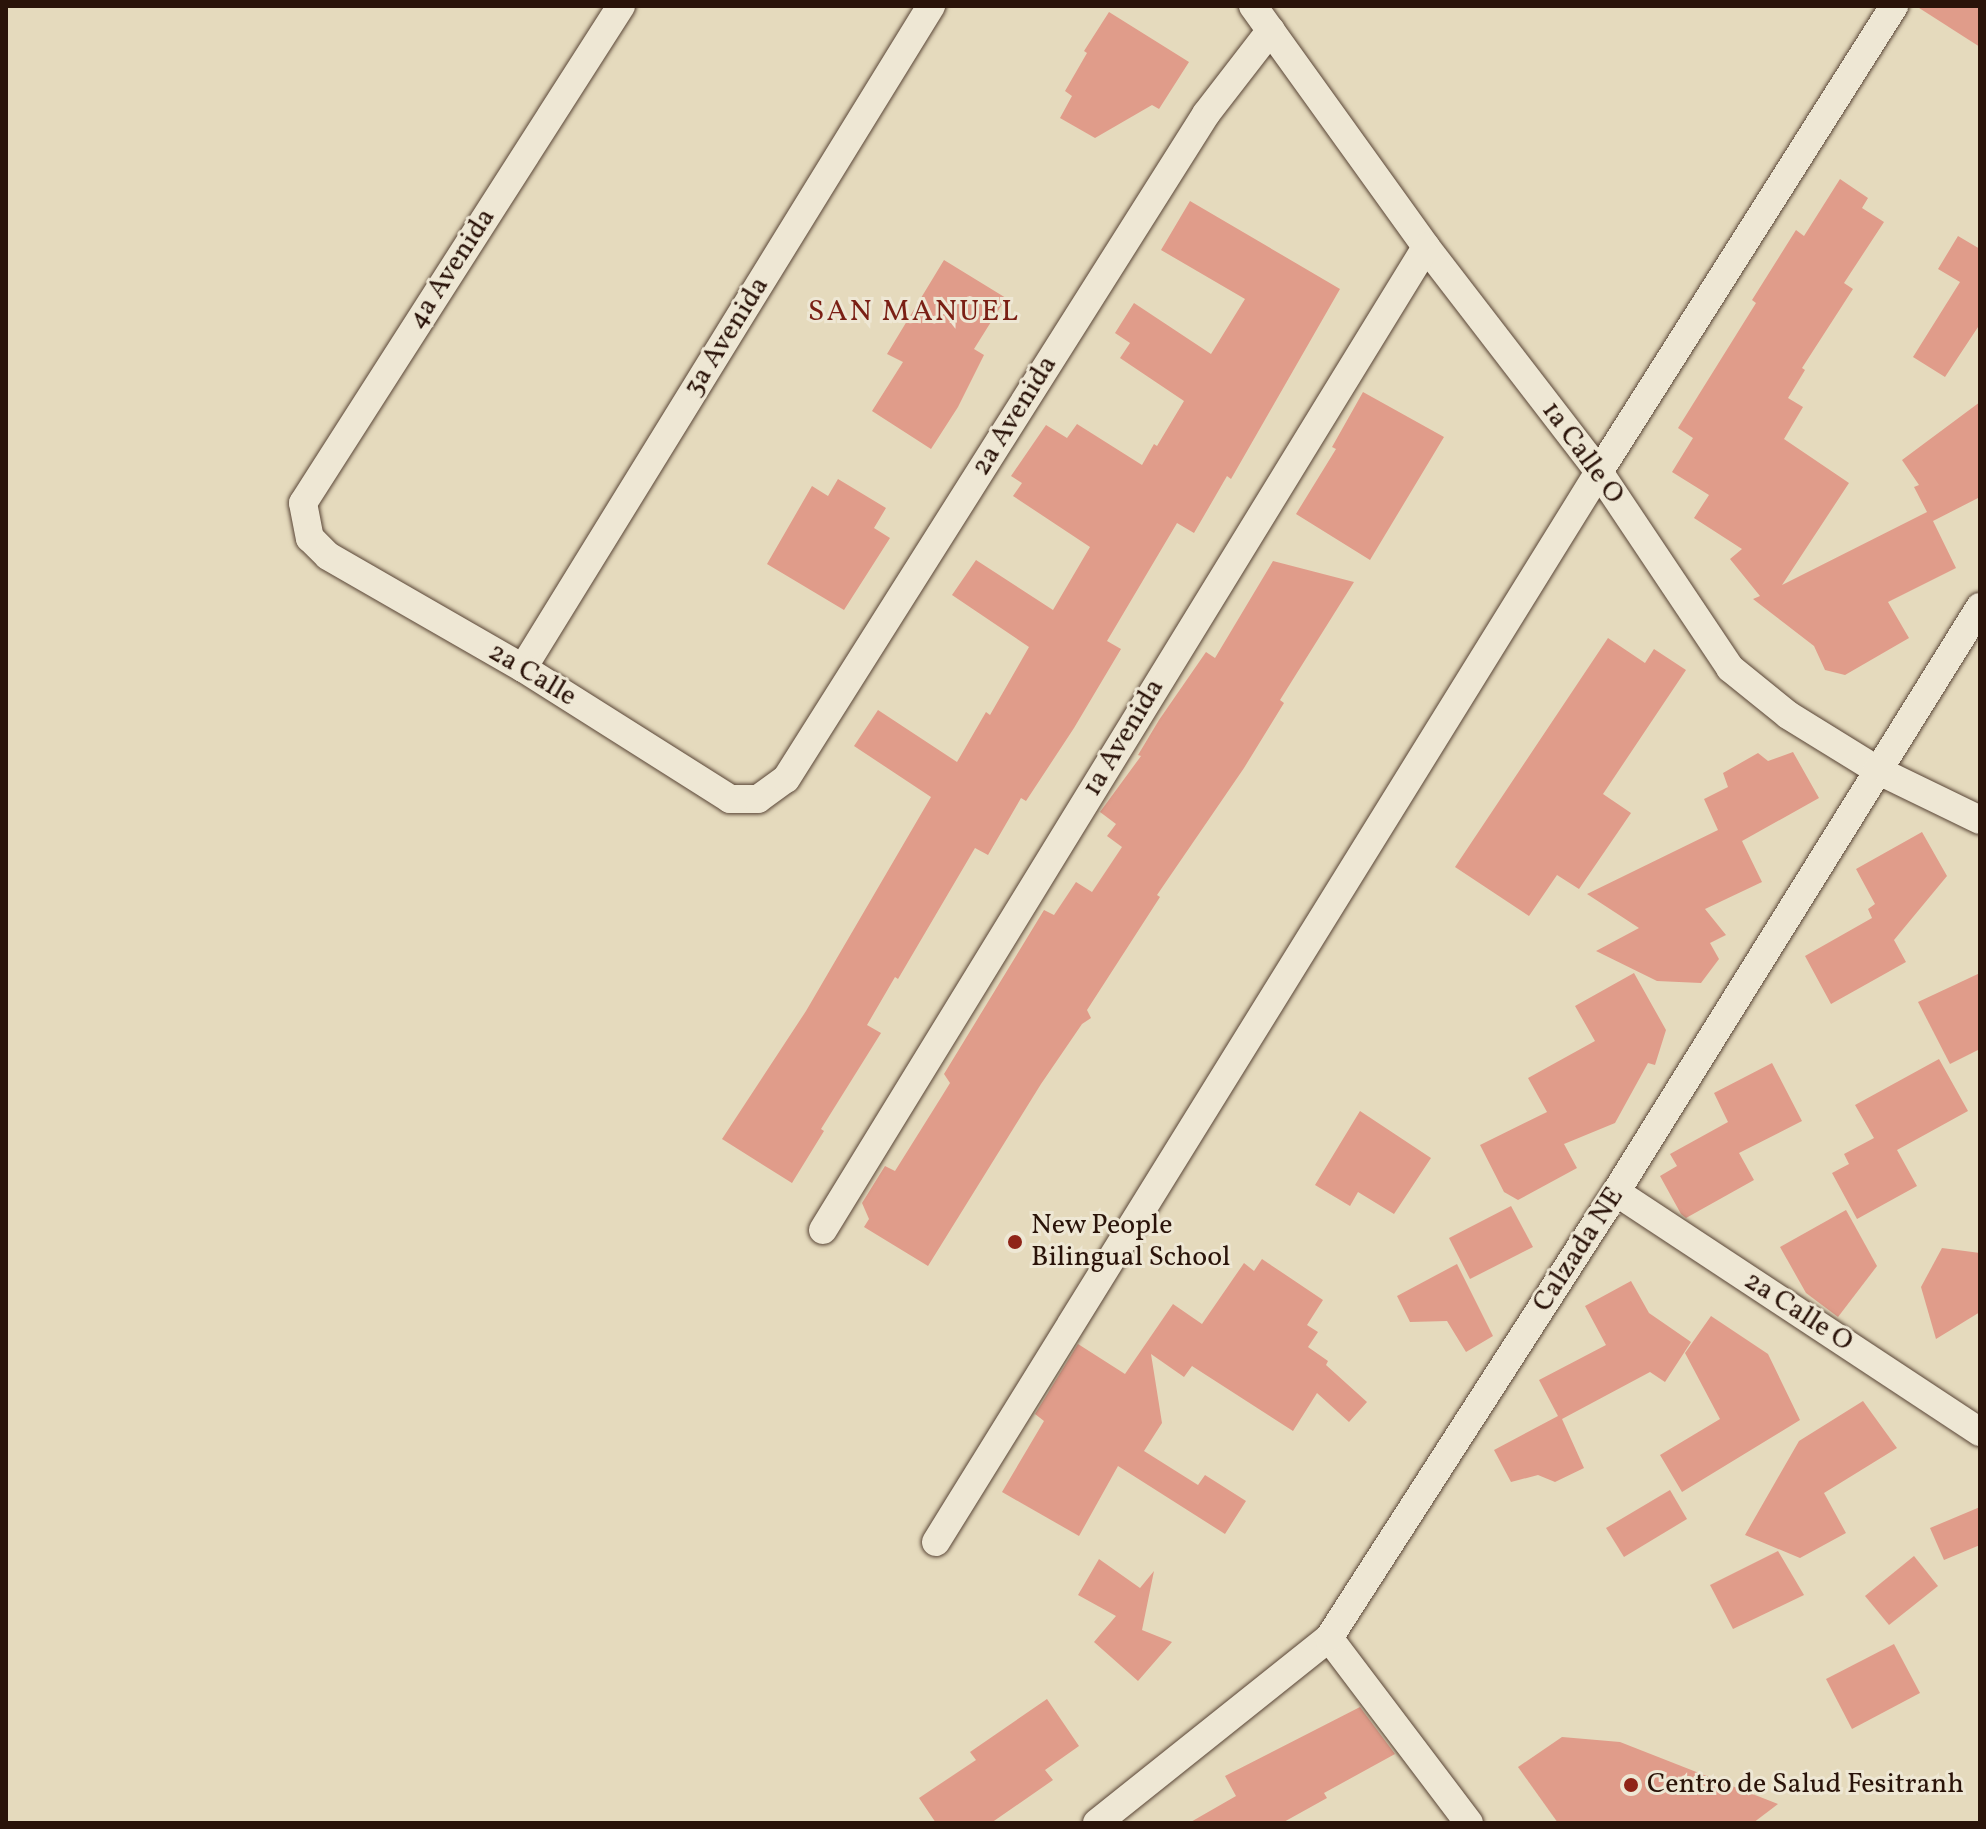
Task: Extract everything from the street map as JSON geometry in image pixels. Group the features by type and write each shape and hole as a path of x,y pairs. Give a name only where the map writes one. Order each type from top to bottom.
{"street":[{"name":"4a Avenida","path":"310,538 303,503 621,6"},
{"name":"3a Avenida","path":"523,668 931,6"},
{"name":"1a Calle O","path":"1253,6 1426,247 1599,472 1730,668 1788,715 1877,770 1980,820"},
{"path":"936,1542 1599,472 1894,6"},
{"name":"2a Avenida","path":"758,799 786,779 1206,114 1271,30"},
{"name":"1a Avenida","path":"823,1230 1426,247"},
{"name":"2a Calle","path":"310,538 328,556 523,668 730,799 758,799"},
{"name":"Calzada NE","path":"1097,1823 1329,1638 1616,1192 1980,607"},
{"name":"2a Calle O","path":"1616,1192 1980,1432"},
{"path":"1329,1638 1469,1823"}],"building":[{"path":"1916,6 1980,6 1980,47"},
{"path":"1109,12 1189,62 1159,109 1152,105 1095,138 1060,118 1072,96 1065,91 1087,53 1084,51"},
{"path":"1840,179 1868,198 1862,208 1884,222 1844,283 1853,289 1802,368 1805,370 1788,398 1803,407 1784,439 1849,483 1782,585 1927,512 1914,487 1919,485 1902,460 1980,402 1980,497 1933,521 1956,568 1888,602 1909,638 1845,675 1825,670 1814,646 1753,599 1760,596 1730,559 1742,549 1694,518 1709,495 1672,472 1693,438 1678,428 1756,303 1752,300 1796,230 1804,236"},
{"path":"1190,201 1340,289 1231,479 1227,476 1194,533 1177,523 1107,641 1121,649 1074,728 1026,801 1021,798 988,855 975,848 898,979 895,977 867,1025 881,1033 821,1129 824,1131 792,1183 722,1139 806,1011 931,797 854,746 878,710 957,762 986,712 990,715 1029,647 952,595 976,560 1053,610 1090,547 1013,496 1022,483 1011,476 1046,425 1067,438 1077,424 1142,465 1154,444 1157,446 1184,401 1120,358 1130,343 1115,333 1134,303 1211,354 1245,299 1161,250"},
{"path":"1958,236 1980,249 1980,324 1945,377 1913,357 1960,282 1938,269"},
{"path":"944,260 1006,298 974,349 984,355 958,407 931,449 872,411 903,362 887,354"},
{"path":"1363,392 1444,437 1370,560 1296,514 1336,449 1332,447"},
{"path":"838,479 886,508 874,528 890,538 844,610 767,564 812,486 828,496"},
{"path":"1273,561 1354,582 1280,700 1284,703 1244,768 1157,895 1160,897 1087,1010 1091,1018 1082,1024 1041,1084 928,1266 864,1227 869,1219 862,1203 885,1166 895,1171 942,1096 950,1083 944,1074 1044,910 1054,915 1076,882 1092,892 1122,847 1107,836 1116,824 1100,812 1141,756 1138,755 1159,720 1206,652 1215,658"},
{"path":"1608,638 1645,663 1654,649 1686,670 1603,794 1631,813 1579,889 1557,875 1529,916 1455,867"},
{"path":"1793,752 1819,798 1742,841 1762,882 1705,909 1726,935 1710,943 1719,959 1701,983 1657,981 1596,951 1639,928 1587,894 1718,830 1704,799 1728,787 1723,773 1758,753 1768,761"},
{"path":"1922,832 1947,876 1894,940 1906,962 1831,1004 1805,956 1872,918 1868,909 1875,904 1856,869"},
{"path":"1634,973 1666,1030 1655,1065 1648,1063 1615,1123 1564,1144 1577,1168 1518,1200 1504,1192 1480,1145 1547,1112 1528,1078 1595,1041 1575,1006"},
{"path":"1980,973 1980,1049 1950,1064 1918,1002"},
{"path":"1939,1059 1968,1111 1897,1150 1917,1186 1857,1219 1832,1173 1849,1164 1844,1154 1874,1138 1855,1105"},
{"path":"1772,1063 1802,1121 1739,1153 1754,1180 1686,1218 1660,1176 1677,1166 1670,1154 1728,1122 1714,1093"},
{"path":"1360,1111 1431,1158 1394,1214 1358,1192 1350,1206 1315,1185"},
{"path":"1511,1206 1533,1247 1470,1279 1449,1238"},
{"path":"1846,1210 1877,1266 1838,1317 1806,1293 1780,1247"},
{"path":"1942,1248 1980,1253 1980,1312 1936,1339 1921,1287"},
{"path":"1262,1259 1323,1300 1307,1325 1318,1332 1308,1347 1328,1361 1326,1365 1367,1402 1349,1422 1317,1393 1293,1431 1192,1366 1184,1377 1151,1354 1162,1423 1144,1451 1198,1485 1205,1475 1246,1501 1225,1534 1118,1466 1079,1536 1002,1492 1044,1421 1035,1414 1078,1344 1125,1374 1173,1304 1202,1324 1244,1263 1254,1271"},
{"path":"1457,1264 1493,1336 1466,1352 1447,1321 1410,1322 1397,1296"},
{"path":"1631,1281 1649,1313 1691,1342 1665,1382 1650,1372 1562,1419 1584,1468 1555,1482 1538,1475 1511,1482 1494,1450 1558,1416 1539,1380 1606,1345 1585,1306"},
{"path":"1711,1316 1768,1354 1800,1420 1682,1492 1660,1455 1720,1419 1685,1353"},
{"path":"1863,1401 1897,1448 1824,1493 1846,1533 1800,1558 1745,1535 1799,1441"},
{"path":"1670,1490 1687,1519 1624,1557 1606,1528"},
{"path":"1980,1507 1980,1545 1944,1560 1930,1528"},
{"path":"1778,1551 1804,1595 1733,1629 1710,1585"},
{"path":"1914,1556 1938,1586 1889,1625 1865,1596"},
{"path":"1099,1559 1140,1588 1154,1571 1142,1630 1172,1642 1138,1681 1094,1642 1116,1616 1078,1595"},
{"path":"1894,1644 1920,1693 1852,1729 1826,1679"},
{"path":"1047,1699 1079,1746 1045,1770 1053,1780 991,1823 936,1823 919,1798 976,1760 970,1752"},
{"path":"1360,1707 1395,1754 1324,1793 1327,1798 1282,1823 1189,1823 1236,1796 1225,1776"},
{"name":"Centro de Salud Fesitranh","path":"1562,1737 1620,1742 1778,1804 1753,1823 1558,1823 1518,1767"}],"place":[{"name":"New People Bilingual School","path":"1015,1242"},
{"name":"Centro de Salud Fesitranh","path":"1631,1785"}],"district":[{"name":"SAN MANUEL","path":"914,312"}]}
